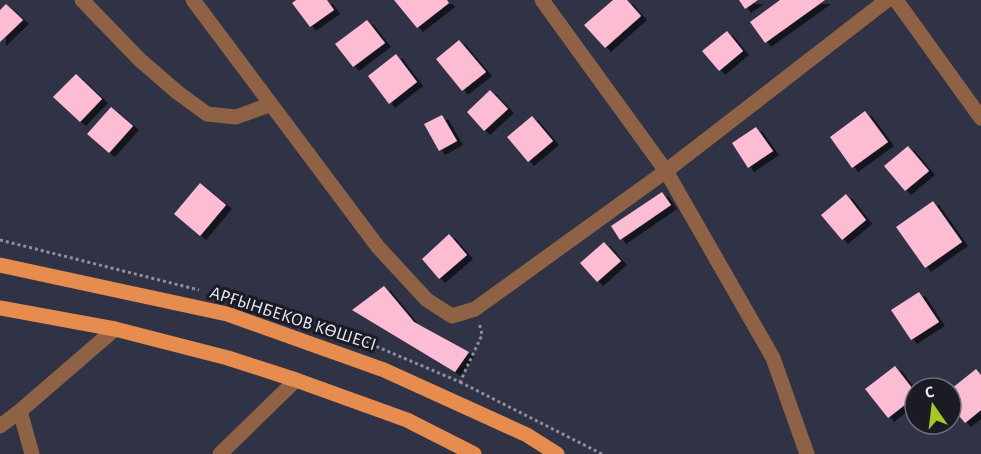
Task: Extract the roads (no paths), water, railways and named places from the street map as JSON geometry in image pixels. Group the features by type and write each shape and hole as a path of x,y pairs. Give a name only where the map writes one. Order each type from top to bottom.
{"main road":[{"name":"АРҒЫНБЕКОВ КӨШЕСІ","path":"0,265 227,314 384,370 527,435 557,454"},
{"path":"0,308 115,329 228,358 407,420 474,454"}],"street":[{"path":"82,0 140,60 207,114 236,117 269,105"},
{"path":"193,0 269,105 378,247 427,300 452,316 475,309 666,171 887,0"},
{"path":"542,0 666,171 773,358 807,454"},
{"path":"896,0 981,118"},
{"path":"0,426 115,329"},
{"path":"220,454 296,380"},
{"path":"20,411 33,454"}]}
